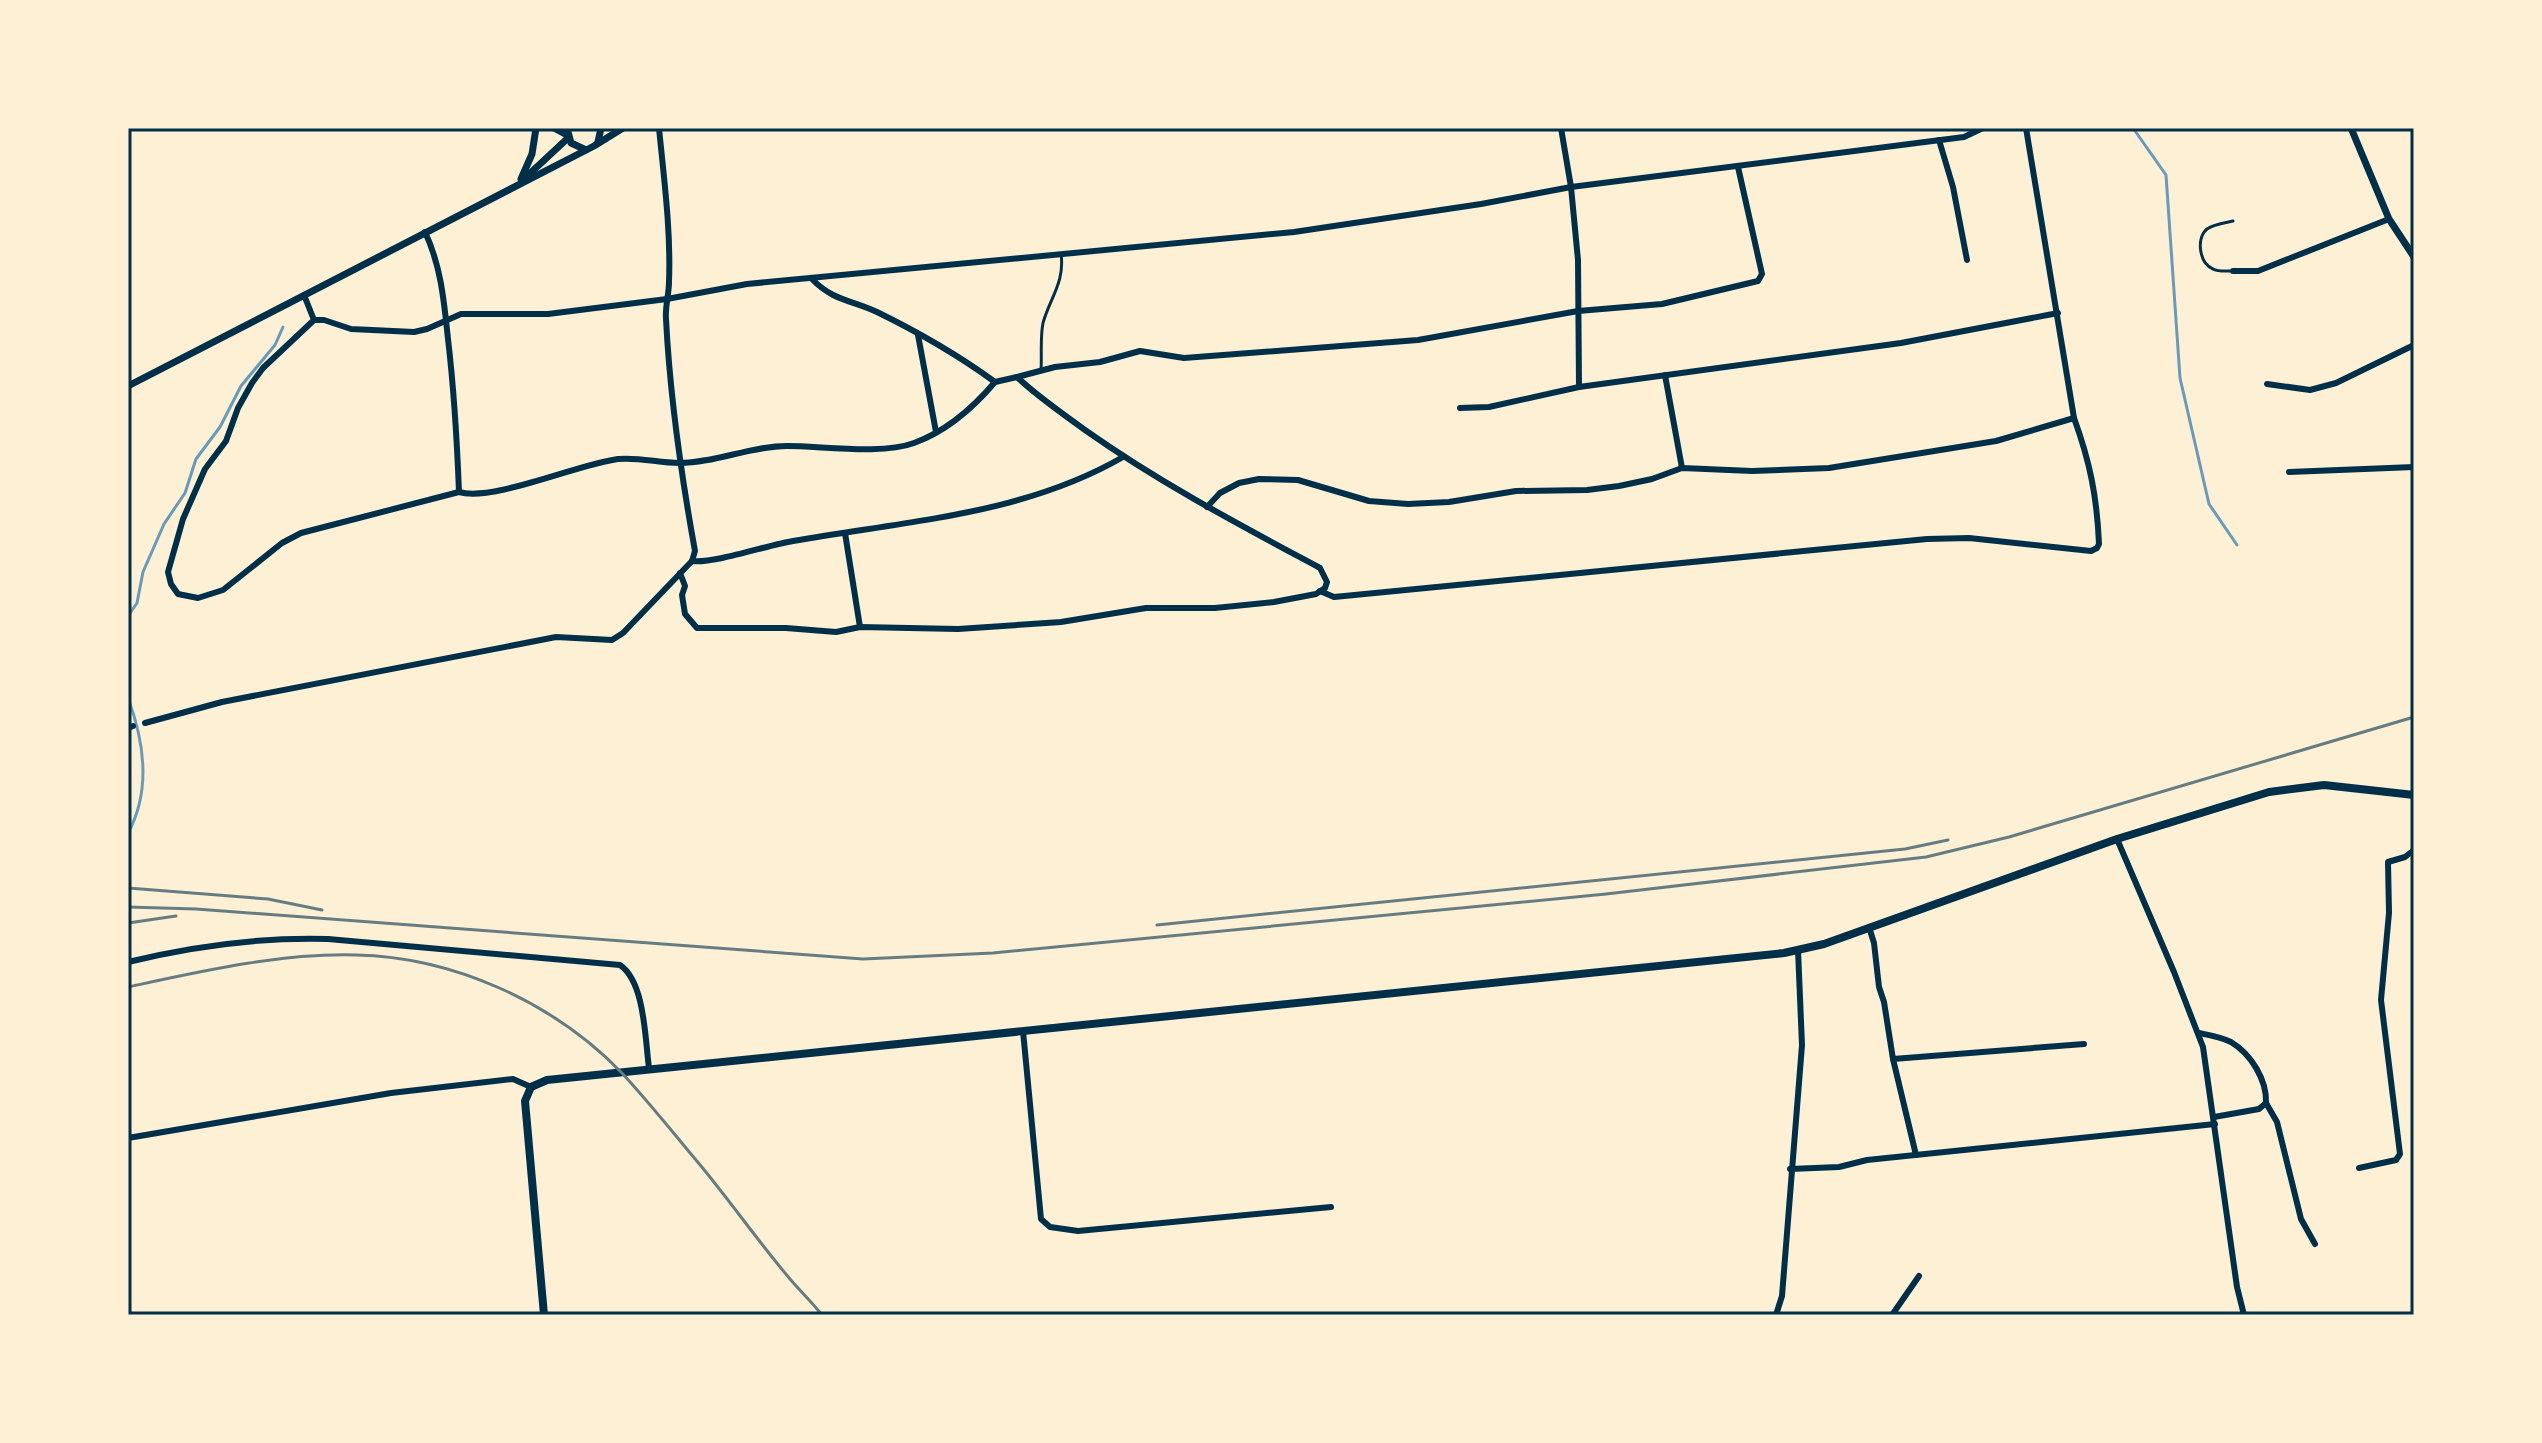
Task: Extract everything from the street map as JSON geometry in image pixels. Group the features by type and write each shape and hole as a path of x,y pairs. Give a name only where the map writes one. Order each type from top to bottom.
{"main road":[{"path":"544,1315 525,1101 531,1087 547,1080 1761,957 1798,950 1869,927 2117,839 2269,792 2324,785 2414,795"}],"street":[{"path":"518,185 532,154 536,128"},
{"path":"554,128 567,133 575,147 587,149"},
{"path":"598,142 601,128"},
{"path":"128,386 623,128"},
{"path":"145,723 222,702 556,637 612,640 623,633 692,561 695,551 671,390 668,242 659,128"},
{"path":"1561,128 1578,260 1579,387"},
{"path":"1738,167 1761,278 1662,304 1578,311 1418,340 1184,358 1140,351 1100,362 1041,370 995,382 972,408 913,444 894,448 782,446 680,463 620,459 484,494 459,492 301,533 282,543 223,590 198,598 178,594 171,584 168,572 183,519 205,469 226,441 238,408 263,368 314,320 351,329 400,333 427,329 446,319 478,312 510,316 548,314 667,299 747,284 1294,232 1571,187 1964,137 1983,128"},
{"path":"1320,591 1334,597 1927,539 1969,538 2084,550 2097,548 2097,503 2088,458 2074,418 2026,128"},
{"path":"2351,128 2389,219 2414,257"},
{"path":"518,185 567,133"},
{"path":"1939,140 1953,187 1967,260"},
{"path":"2233,271 2258,271 2389,219"},
{"path":"425,232 437,258 446,319 455,397 459,492"},
{"path":"812,279 822,290 840,300 874,311 963,358 995,382"},
{"path":"304,295 314,320"},
{"path":"1460,408 1489,407 1579,387 1901,343 2058,313"},
{"path":"918,335 936,432"},
{"path":"2267,384 2310,390 2336,383 2414,345"},
{"path":"1665,375 1682,468"},
{"path":"680,573 685,586 682,595 685,614 697,628 786,628 836,632 860,627 958,629 1061,622 1146,608 1215,608 1274,602 1325,588 1327,582 1320,568 1123,457 1032,392 1017,377"},
{"path":"1207,507 1220,493 1239,483 1259,479 1298,480 1369,501 1408,504 1449,502 1516,491 1587,490 1619,486 1682,468 1752,471 1829,468 1996,441 2074,418"},
{"path":"692,561 988,509 1078,480 1123,457"},
{"path":"2289,472 2414,467"},
{"path":"845,533 860,627"},
{"path":"2117,839 2199,1033 2237,1287 2244,1315"},
{"path":"2359,1168 2396,1160 2400,1154 2381,1000 2381,976 2389,913 2388,862 2405,857 2414,850"},
{"path":"1869,927 1893,1059 1916,1155"},
{"path":"128,962 214,946 283,938 328,939 620,965 629,971 637,990 649,1068"},
{"path":"1776,1315 1782,1296 1802,1045 1798,950"},
{"path":"1023,1030 1041,1219 1050,1227 1078,1231 1331,1207"},
{"path":"2199,1033 2235,1045 2262,1078 2266,1103 2277,1122 2301,1219 2315,1244"},
{"path":"1893,1059 2084,1044"},
{"path":"128,1138 391,1093 513,1079 531,1087"},
{"path":"1790,1169 1839,1167 1867,1160 2214,1121 2259,1109 2266,1103"},
{"path":"1892,1315 1919,1276"}],"lane":[{"path":"2233,221 2213,226 2204,232 2199,243 2205,263 2211,268 2233,271"},
{"path":"1041,370 1043,323 1064,270 1061,254"}],"waterway":[{"path":"2133,128 2166,175 2180,378 2209,504 2237,545"},
{"path":"128,616 137,603 143,572 164,524 185,493 196,459 220,427 241,386 275,345 283,327"},
{"path":"128,698 138,731 143,766 140,800 128,833"}],"railway":[{"path":"128,907 196,909 863,959 993,953 1606,894 1926,857 2009,837 2414,717"},
{"path":"1157,925 1905,849 1948,840"},
{"path":"128,888 268,899 322,910"},
{"path":"128,923 176,916"},
{"path":"128,987 270,960 356,955 429,964 499,988 565,1024 621,1072 822,1315"}]}
